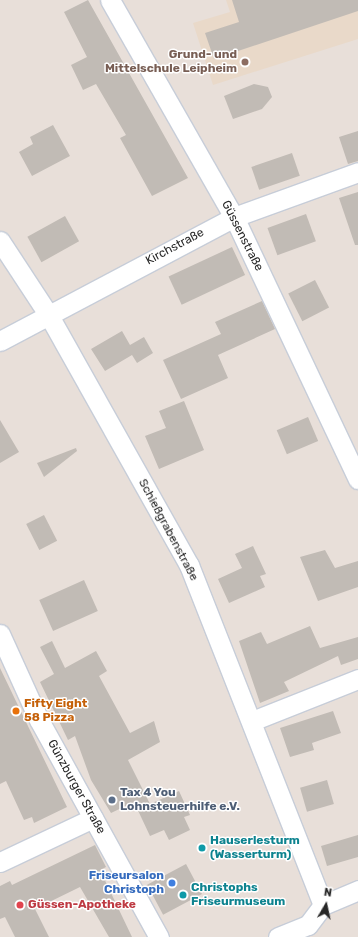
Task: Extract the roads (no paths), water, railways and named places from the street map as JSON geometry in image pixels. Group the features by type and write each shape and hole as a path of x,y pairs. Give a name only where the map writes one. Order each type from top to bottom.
{"street":[{"name":"Güssenstraße","path":"110,0 234,217 358,480"},
{"name":"Kirchstraße","path":"0,341 48,314 234,217 358,172"},
{"name":"Schießgrabenstraße","path":"0,241 48,314 189,566 252,721 323,905"},
{"name":"Günzburger Straße","path":"0,634 40,720 159,937"},
{"path":"252,721 358,679"},
{"path":"0,862 93,818"},
{"path":"278,937 308,925 323,905 358,890"}],"place":[{"name":"Grund- und Mittelschule Leipheim","path":"245,62"},
{"name":"Fifty Eight 58 Pizza","path":"16,711"},
{"name":"Tax 4 You Lohnsteuerhilfe e.V.","path":"112,800"},
{"name":"Hauserlesturm (Wasserturm)","path":"202,848"},
{"name":"Friseursalon Christoph","path":"172,883"},
{"name":"Christophs Friseurmuseum","path":"183,895"},
{"name":"Güssen-Apotheke","path":"20,905"}]}
